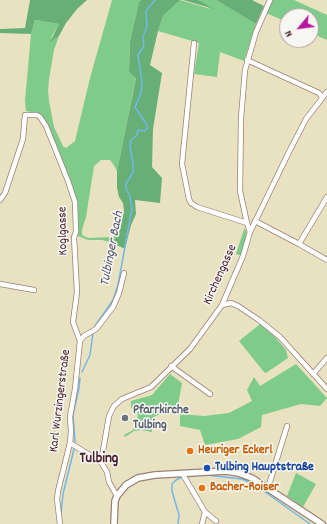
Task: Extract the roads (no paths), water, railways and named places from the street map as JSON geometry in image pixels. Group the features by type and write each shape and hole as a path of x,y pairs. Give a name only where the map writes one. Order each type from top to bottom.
{"street":[{"path":"250,232 246,223 240,191 241,118 245,70 256,32 270,0"},
{"path":"194,43 182,164 188,199 190,203 196,207 246,223"},
{"path":"247,60 319,93 322,97"},
{"name":"Kirchengasse","path":"101,462 109,416 114,406 122,399 150,387 190,349 222,305 243,256 255,221 306,119 327,92"},
{"name":"Koglgasse","path":"0,200 5,193 23,139 25,115 37,115 43,121 68,181 75,202 76,232 74,237 77,292 73,322 80,341"},
{"path":"299,244 327,197"},
{"path":"255,221 327,260"},
{"name":"Karl Wurzingerstraße","path":"60,524 57,499 70,443 70,417 75,389 80,341 84,336 96,329 113,307 119,293 124,273"},
{"path":"0,284 34,290"},
{"path":"222,305 230,303 238,306 259,320 280,337 327,389"},
{"path":"313,374 327,358"},
{"path":"171,366 210,394"},
{"path":"268,488 287,426"},
{"path":"70,443 101,462 107,472 109,482 117,496"},
{"path":"114,524 115,501 117,496 126,485 138,478 155,475 226,471 252,478 322,524"},
{"path":"182,473 205,512 216,521"},
{"path":"202,524 205,512"}],"waterway":[{"name":"Tulbinger Bach","path":"95,326 113,300 118,285 132,208 130,197 126,188 126,184 133,172 130,147 131,140 137,135 138,130 144,131 147,129 147,125 135,107 141,93 142,82 138,55 144,46 143,37 147,26 146,11 155,0"},
{"name":"Tulbinger Bach","path":"82,372 90,355 93,333"},
{"name":"Tulbinger Bach","path":"75,442 73,415 80,378"},
{"name":"Tulbinger Bach","path":"61,513 63,494 74,449"},
{"path":"186,477 202,475"},
{"path":"206,475 242,479 254,484 310,524"},
{"path":"178,524 179,515 172,491 172,484 182,477"}],"place":[{"name":"Pfarrkirche Tulbing","path":"125,418"},
{"name":"Heuriger Eckerl","path":"190,451"},
{"name":"Tulbing Hauptstraße","path":"207,468"},
{"name":"Bacher-Roiser","path":"202,488"}],"district":[{"name":"Tulbing","path":"99,460"}]}
